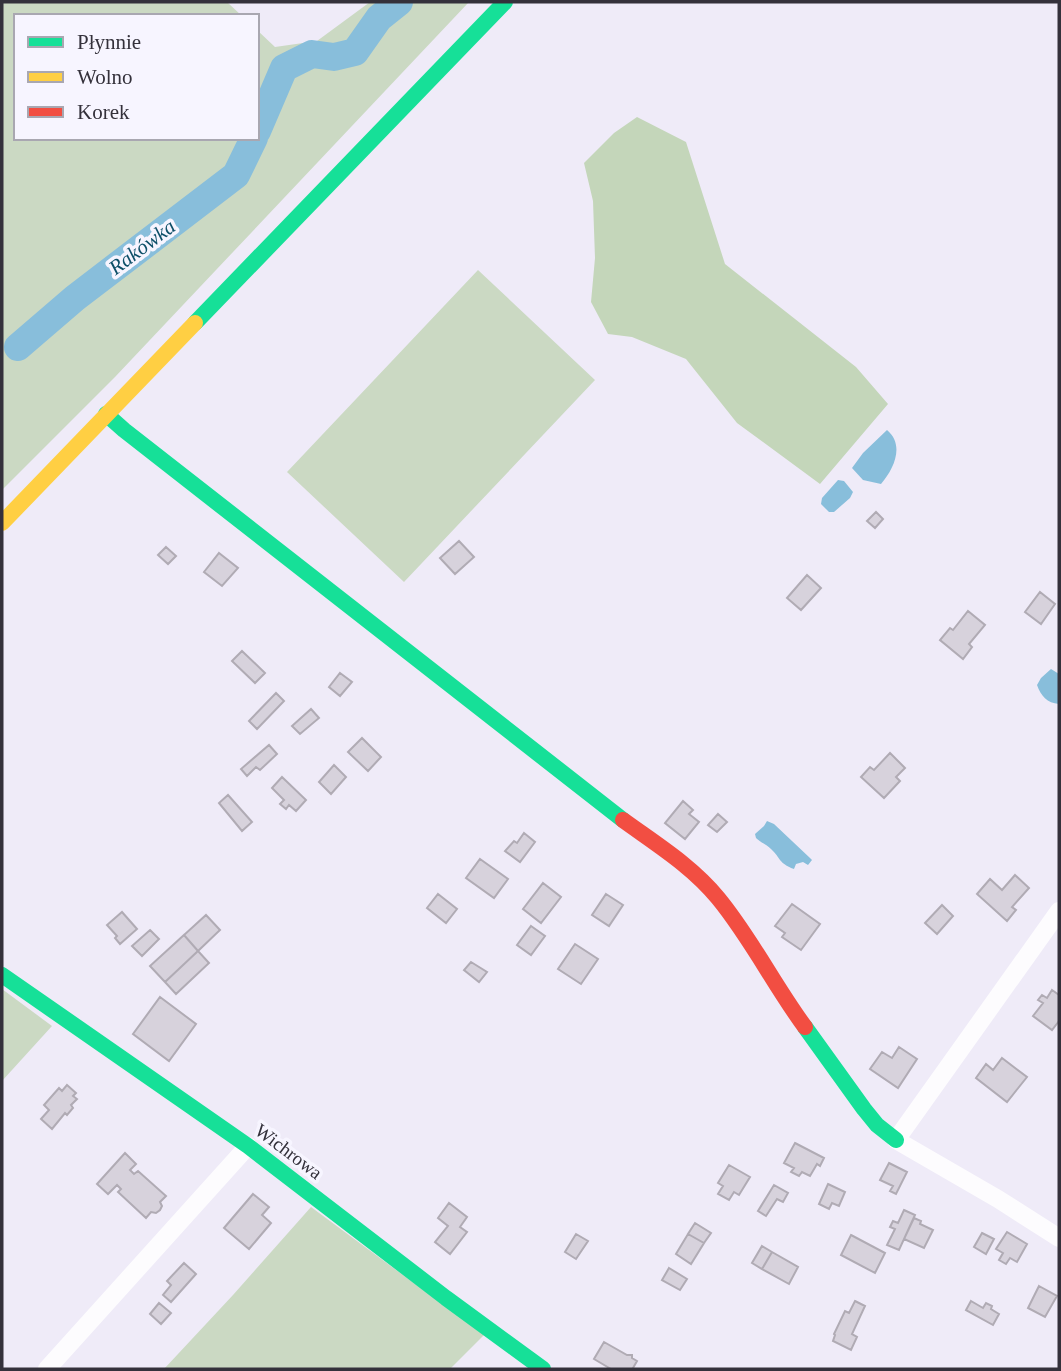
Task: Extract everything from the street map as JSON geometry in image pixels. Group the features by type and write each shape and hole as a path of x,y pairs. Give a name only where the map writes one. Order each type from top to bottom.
{"street":[{"path":"2,523 505,2"},
{"path":"106,414 591,796 691,870 718,898 792,1010 863,1110 877,1125 896,1140 1059,1238"},
{"path":"896,1140 1059,911"},
{"name":"Wichrowa","path":"2,975 248,1146 543,1369"},
{"path":"47,1369 248,1146"}],"green space":[{"path":"2,2 227,2 240,14 14,14 14,140 259,140 259,32 275,47 317,41 370,2 469,2 115,377 2,490"},
{"path":"637,117 686,142 725,264 856,367 888,404 820,484 737,423 686,359 632,337 608,334 591,302 595,258 593,201 584,163 614,133"},
{"path":"478,270 595,380 404,582 287,472"},
{"path":"2,989 52,1026 2,1081"},
{"path":"311,1207 484,1335 450,1369 164,1369 233,1295"}],"water":[{"path":"887,430 896,450 890,471 881,484 863,480 852,468"},
{"path":"838,480 844,481 853,492 834,512 829,512 821,504 822,498"},
{"path":"1051,669 1059,674 1059,704 1045,698 1037,685"},
{"path":"767,821 774,824 812,860 808,865 803,862 796,864 794,869 789,867 756,838 755,834"}],"building":[{"path":"876,512 883,519 875,528 867,521"},
{"path":"459,541 474,557 455,574 440,558"},
{"path":"166,547 176,556 168,564 158,555"},
{"path":"219,553 238,568 222,586 204,572"},
{"path":"807,575 821,588 801,610 787,598"},
{"path":"1040,592 1055,604 1041,624 1025,612"},
{"path":"968,611 985,625 969,644 972,647 963,659 940,640 950,628 953,630"},
{"path":"242,651 265,673 255,683 232,661"},
{"path":"340,673 352,682 340,696 329,687"},
{"path":"276,693 284,701 257,729 249,721"},
{"path":"311,709 319,718 300,734 292,726"},
{"path":"362,738 381,757 368,771 348,752"},
{"path":"269,745 277,754 260,770 256,767 247,776 241,769"},
{"path":"890,753 905,768 896,777 900,781 884,798 861,777 870,767 874,770"},
{"path":"334,765 346,777 331,794 319,782"},
{"path":"282,777 306,800 296,811 289,805 286,809 280,804 284,800 272,788"},
{"path":"228,795 252,822 242,831 219,803"},
{"path":"683,801 693,810 689,814 699,822 685,839 665,823"},
{"path":"718,814 727,822 717,832 708,825"},
{"path":"524,833 535,842 520,862 505,851 514,841 517,843"},
{"path":"480,859 508,879 494,898 466,878"},
{"path":"1015,875 1029,888 1012,907 1016,910 1007,921 977,894 990,879 1002,890"},
{"path":"543,883 561,897 541,923 523,909"},
{"path":"438,894 457,909 446,923 427,908"},
{"path":"606,894 623,905 609,926 592,915"},
{"path":"792,904 820,924 801,950 782,937 785,933 775,926"},
{"path":"942,905 953,916 937,934 925,923"},
{"path":"122,912 137,929 120,944 107,925"},
{"path":"206,915 220,930 198,951 184,935"},
{"path":"531,926 545,936 531,955 517,945"},
{"path":"150,930 159,939 142,956 132,946"},
{"path":"184,935 198,951 165,982 150,966"},
{"path":"575,944 598,959 581,984 558,969"},
{"path":"198,951 209,963 176,994 165,982"},
{"path":"471,962 487,972 479,982 464,970"},
{"path":"1052,990 1059,995 1059,1021 1052,1030 1033,1016 1043,1003 1038,1000 1042,995 1047,998"},
{"path":"160,997 196,1024 169,1061 133,1034"},
{"path":"899,1047 917,1059 898,1088 870,1069 882,1052 892,1058"},
{"path":"1002,1058 1027,1077 1007,1102 976,1078 986,1064 993,1070"},
{"path":"67,1085 76,1093 73,1096 77,1099 71,1105 73,1108 67,1115 65,1113 52,1129 41,1119 49,1110 44,1105 59,1088 62,1091"},
{"path":"795,1143 824,1158 810,1176 802,1172 799,1176 791,1172 794,1168 784,1163"},
{"path":"125,1153 136,1164 130,1170 134,1174 138,1171 166,1196 160,1202 160,1210 151,1212 146,1218 118,1192 121,1189 117,1185 108,1194 97,1184"},
{"path":"889,1163 907,1172 896,1194 890,1191 893,1186 880,1180"},
{"path":"729,1165 750,1177 739,1195 734,1192 729,1200 718,1194 723,1186 718,1183"},
{"path":"828,1184 845,1192 839,1206 832,1203 829,1209 819,1204"},
{"path":"774,1185 788,1193 783,1202 777,1199 766,1216 758,1211"},
{"path":"253,1194 269,1207 262,1215 271,1223 249,1249 224,1228"},
{"path":"449,1203 467,1217 460,1227 467,1232 450,1254 435,1242 448,1226 438,1218"},
{"path":"904,1210 915,1215 899,1250 887,1245 895,1229 890,1227 893,1221 898,1223"},
{"path":"914,1218 933,1230 924,1248 904,1239"},
{"path":"695,1223 711,1233 704,1243 688,1234"},
{"path":"1007,1232 1027,1244 1017,1262 1010,1258 1006,1264 999,1260 1003,1253 996,1249"},
{"path":"982,1233 994,1239 986,1254 974,1247"},
{"path":"576,1234 588,1241 576,1259 565,1252"},
{"path":"688,1234 704,1243 691,1264 676,1254"},
{"path":"851,1235 885,1253 875,1273 841,1255"},
{"path":"762,1246 772,1252 762,1269 752,1263"},
{"path":"772,1252 798,1267 789,1284 762,1269"},
{"path":"184,1263 196,1274 171,1302 163,1295 171,1285 167,1281"},
{"path":"669,1268 687,1279 680,1290 662,1280"},
{"path":"1039,1286 1057,1296 1045,1317 1028,1308"},
{"path":"855,1301 865,1306 852,1334 857,1337 851,1350 833,1341 845,1311 849,1313"},
{"path":"971,1301 983,1308 986,1303 992,1306 991,1309 999,1314 993,1325 966,1310"},
{"path":"159,1303 171,1313 161,1324 150,1314"},
{"path":"604,1342 627,1355 632,1355 637,1361 634,1369 611,1369 594,1359"}],"waterway":[{"name":"Rakówka","path":"259,126 284,68 312,54 334,57 355,52 379,18 399,2"},
{"name":"Rakówka","path":"18,347 75,298 236,175 253,140"}],"traffic: fast":[{"path":"195,323 505,2"},
{"path":"106,414 623,820"},
{"path":"2,975 248,1146 543,1369"},
{"path":"805,1027 864,1109 877,1125 896,1140"}],"traffic: slow":[{"path":"2,523 195,323"}],"traffic: jam":[{"path":"623,820 708,886 741,929 805,1027"}]}
